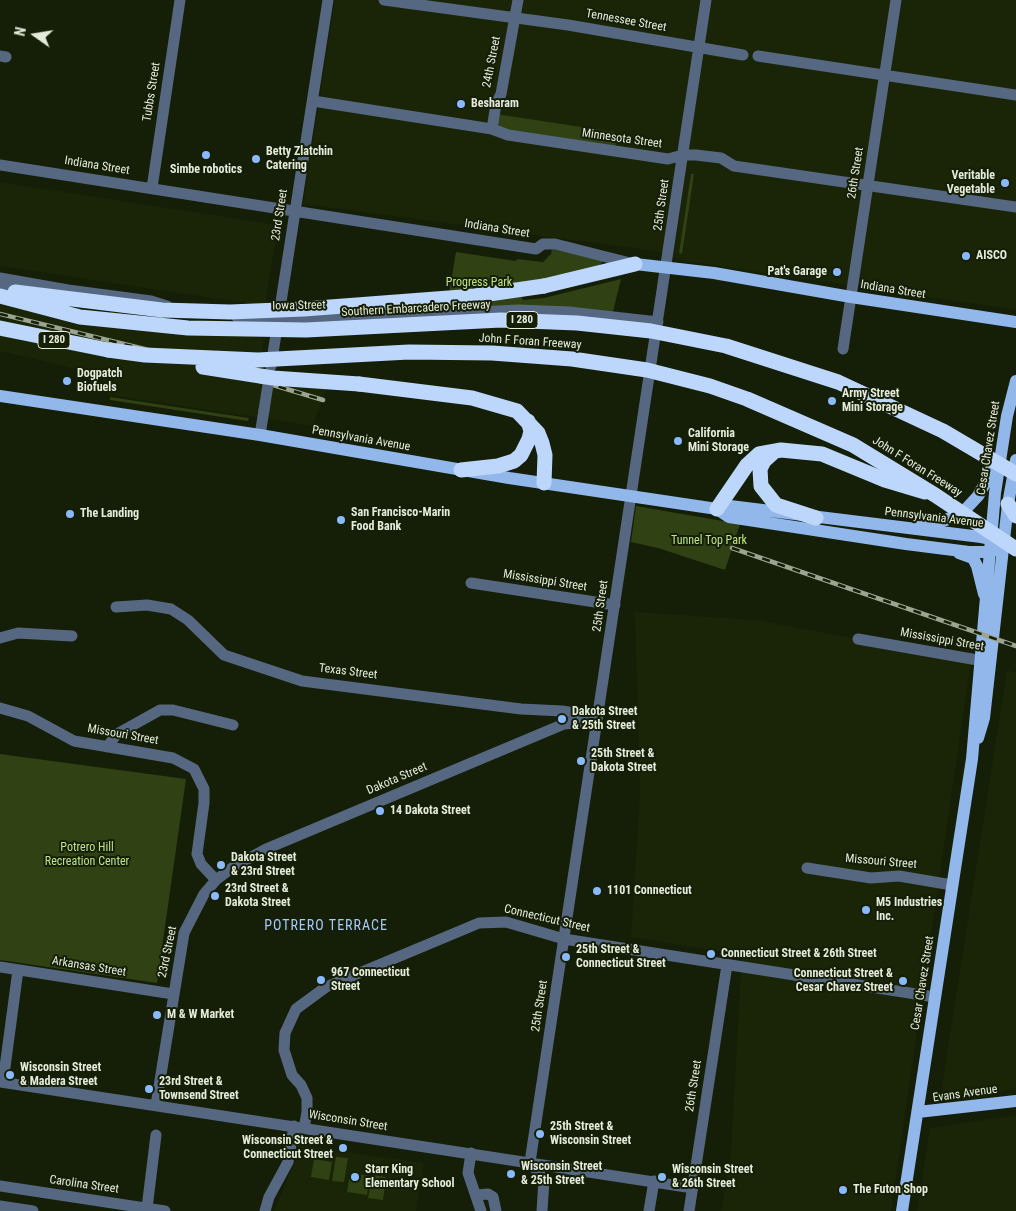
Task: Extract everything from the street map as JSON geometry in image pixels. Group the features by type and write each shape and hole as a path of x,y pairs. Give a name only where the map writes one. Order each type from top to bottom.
{"highway":[{"path":"0,289 162,310 230,312 304,309 475,296 544,286 635,264"},
{"name":"Southern Embarcadero Freeway","path":"0,296 80,317 188,328 306,330 501,320 577,323 660,332 726,346 838,382 943,431 1016,474"},
{"name":"John F Foran Freeway","path":"0,328 108,350 154,356 258,360 409,352 463,352 548,357 614,364 702,384 783,413 853,444 935,495 1003,547"},
{"path":"108,350 273,378 406,388 472,398 509,406 518,410 542,442 545,455 544,483"},
{"path":"461,470 498,466 514,461 521,455 529,439 531,431 528,421"},
{"path":"778,451 764,461 760,469 761,486 776,505 816,518"},
{"path":"717,509 747,465 759,454 778,451 822,454 885,480 935,495"}],"main road":[{"name":"Indiana Street","path":"635,264 714,273 851,297 1016,322"},
{"name":"Cesar Chavez Street","path":"986,661 1003,547 1007,416 1016,381"},
{"name":"Pennsylvania Avenue","path":"0,396 260,435 544,483 717,509 730,506 899,528 1003,547"},
{"path":"899,528 930,525 946,520 965,510 978,496 988,478 1007,416"},
{"name":"Cesar Chavez Street","path":"902,1211 972,759 984,718 986,605 1012,510 1016,460"},
{"name":"Pennsylvania Avenue","path":"717,509 729,517 944,549 1003,547"},
{"path":"944,549 973,558 977,566 986,605"},
{"name":"Evans Avenue","path":"918,1112 944,1111 1016,1100"}],"street":[{"name":"Tubbs Street","path":"152,188 180,0"},
{"name":"23rd Street","path":"260,435 328,0"},
{"name":"Tennessee Street","path":"384,0 514,17 743,55"},
{"name":"24th Street","path":"492,129 496,104 501,94 518,0"},
{"name":"25th Street","path":"530,1162 706,0"},
{"name":"26th Street","path":"843,349 896,0"},
{"path":"758,56 1016,95"},
{"name":"Minnesota Street","path":"313,102 492,129 508,135 668,159 683,155 721,158 734,166 1016,207"},
{"name":"Indiana Street","path":"0,165 536,249 543,244 555,244 635,264"},
{"name":"Iowa Street","path":"0,278 68,290 152,301 180,310"},
{"name":"Iowa Street","path":"0,289 150,311 180,310 278,322 518,310 569,312 658,322"},
{"name":"Mississippi Street","path":"471,584 615,605"},
{"name":"Texas Street","path":"116,607 147,605 171,609 188,620 224,655 302,680 521,709 562,711 581,714 596,721"},
{"path":"0,638 18,634 72,636"},
{"name":"Mississippi Street","path":"858,639 986,661"},
{"name":"Missouri Street","path":"0,708 28,716 74,740 173,758 194,769 204,789 197,854 201,864 216,880"},
{"path":"107,747 117,734 160,710 173,710 233,725"},
{"name":"Dakota Street","path":"216,880 250,857 284,841 564,724 596,721"},
{"name":"Missouri Street","path":"806,868 871,878 899,876 952,885"},
{"name":"23rd Street","path":"156,1105 184,933 204,894 216,880"},
{"name":"Connecticut Street","path":"265,1211 269,1197 288,1162 299,1127 307,1112 306,1098 301,1085 292,1075 284,1050 289,1021 296,1009 326,987 479,924 506,922 564,939 935,997"},
{"name":"26th Street","path":"689,1211 727,965"},
{"name":"Arkansas Street","path":"0,967 173,994"},
{"path":"1,1082 18,970"},
{"name":"Wisconsin Street","path":"1,1082 692,1188"},
{"path":"147,1208 156,1135"},
{"path":"471,1153 468,1173 481,1211"},
{"path":"530,1162 544,1180 543,1211"},
{"path":"650,1211 654,1181"},
{"name":"Carolina Street","path":"0,1186 165,1211"},
{"path":"476,1195 488,1194 493,1197 496,1211"},
{"path":"0,1206 32,1211"}],"shaded area":[{"path":"335,0 1016,0 1016,310 684,261 655,251 303,204"},
{"path":"0,182 278,225 265,306 0,266"},
{"path":"0,299 264,338 260,365 327,387 313,426 108,395 101,375 0,351"},
{"path":"635,612 758,620 971,661 891,1211 721,1211 731,1149 742,955 631,937 640,794"},
{"path":"1007,670 1016,673 1016,1089 940,1098"},
{"path":"1016,1115 1016,1211 917,1211 930,1128"},
{"name":"Starr King Elementary School","path":"299,1145 424,1163 416,1211 274,1211 294,1163"}],"green space":[{"path":"496,114 614,132 616,148 500,129 495,120"},
{"path":"691,174 694,174 682,254 679,253"},
{"name":"Progress Park","path":"552,249 602,261 602,263 597,267 517,286 523,300 544,298 621,279 612,316 446,311 456,252 516,261 517,259 543,262 551,254"},
{"path":"110,397 249,418 248,421 110,400"},
{"name":"Tunnel Top Park","path":"636,506 740,524 725,570 658,548 631,542"},
{"name":"Potrero Hill Recreation Center","path":"0,754 186,779 157,983 0,960"},
{"path":"336,1157 348,1158 344,1182 332,1181"},
{"path":"314,1159 332,1162 329,1180 311,1177"},
{"path":"350,1173 370,1176 367,1195 347,1192"},
{"path":"372,1175 386,1177 383,1200 368,1198"}],"railway":[{"path":"0,314 190,360 323,400"},
{"path":"732,548 1016,646"}],"place":[{"name":"Besharam","path":"461,104"},
{"name":"Simbe robotics","path":"206,155"},
{"name":"Betty Zlatchin Catering","path":"256,159"},
{"name":"Veritable Vegetable","path":"1005,183"},
{"name":"AISCO","path":"966,256"},
{"name":"Pat's Garage","path":"837,272"},
{"name":"Dogpatch Biofuels","path":"67,381"},
{"name":"Army Street Mini Storage","path":"832,401"},
{"name":"California Mini Storage","path":"678,441"},
{"name":"The Landing","path":"70,514"},
{"name":"San Francisco-Marin Food Bank","path":"341,520"},
{"name":"Dakota Street & 25th Street","path":"562,719"},
{"name":"25th Street & Dakota Street","path":"581,761"},
{"name":"14 Dakota Street","path":"380,811"},
{"name":"Dakota Street & 23rd Street","path":"221,865"},
{"name":"1101 Connecticut","path":"597,891"},
{"name":"23rd Street & Dakota Street","path":"215,896"},
{"name":"M5 Industries Inc.","path":"866,910"},
{"name":"Connecticut Street & 26th Street","path":"711,954"},
{"name":"25th Street & Connecticut Street","path":"566,957"},
{"name":"967 Connecticut Street","path":"321,980"},
{"name":"Connecticut Street & Cesar Chavez Street","path":"903,981"},
{"name":"M & W Market","path":"157,1015"},
{"name":"Wisconsin Street & Madera Street","path":"10,1075"},
{"name":"23rd Street & Townsend Street","path":"149,1089"},
{"name":"25th Street & Wisconsin Street","path":"540,1134"},
{"name":"Wisconsin Street & Connecticut Street","path":"343,1148"},
{"name":"Wisconsin Street & 25th Street","path":"511,1174"},
{"name":"Starr King Elementary School","path":"355,1177"},
{"name":"Wisconsin Street & 26th Street","path":"662,1177"},
{"name":"The Futon Shop","path":"843,1190"}],"district":[{"name":"POTRERO TERRACE","path":"326,926"}]}
